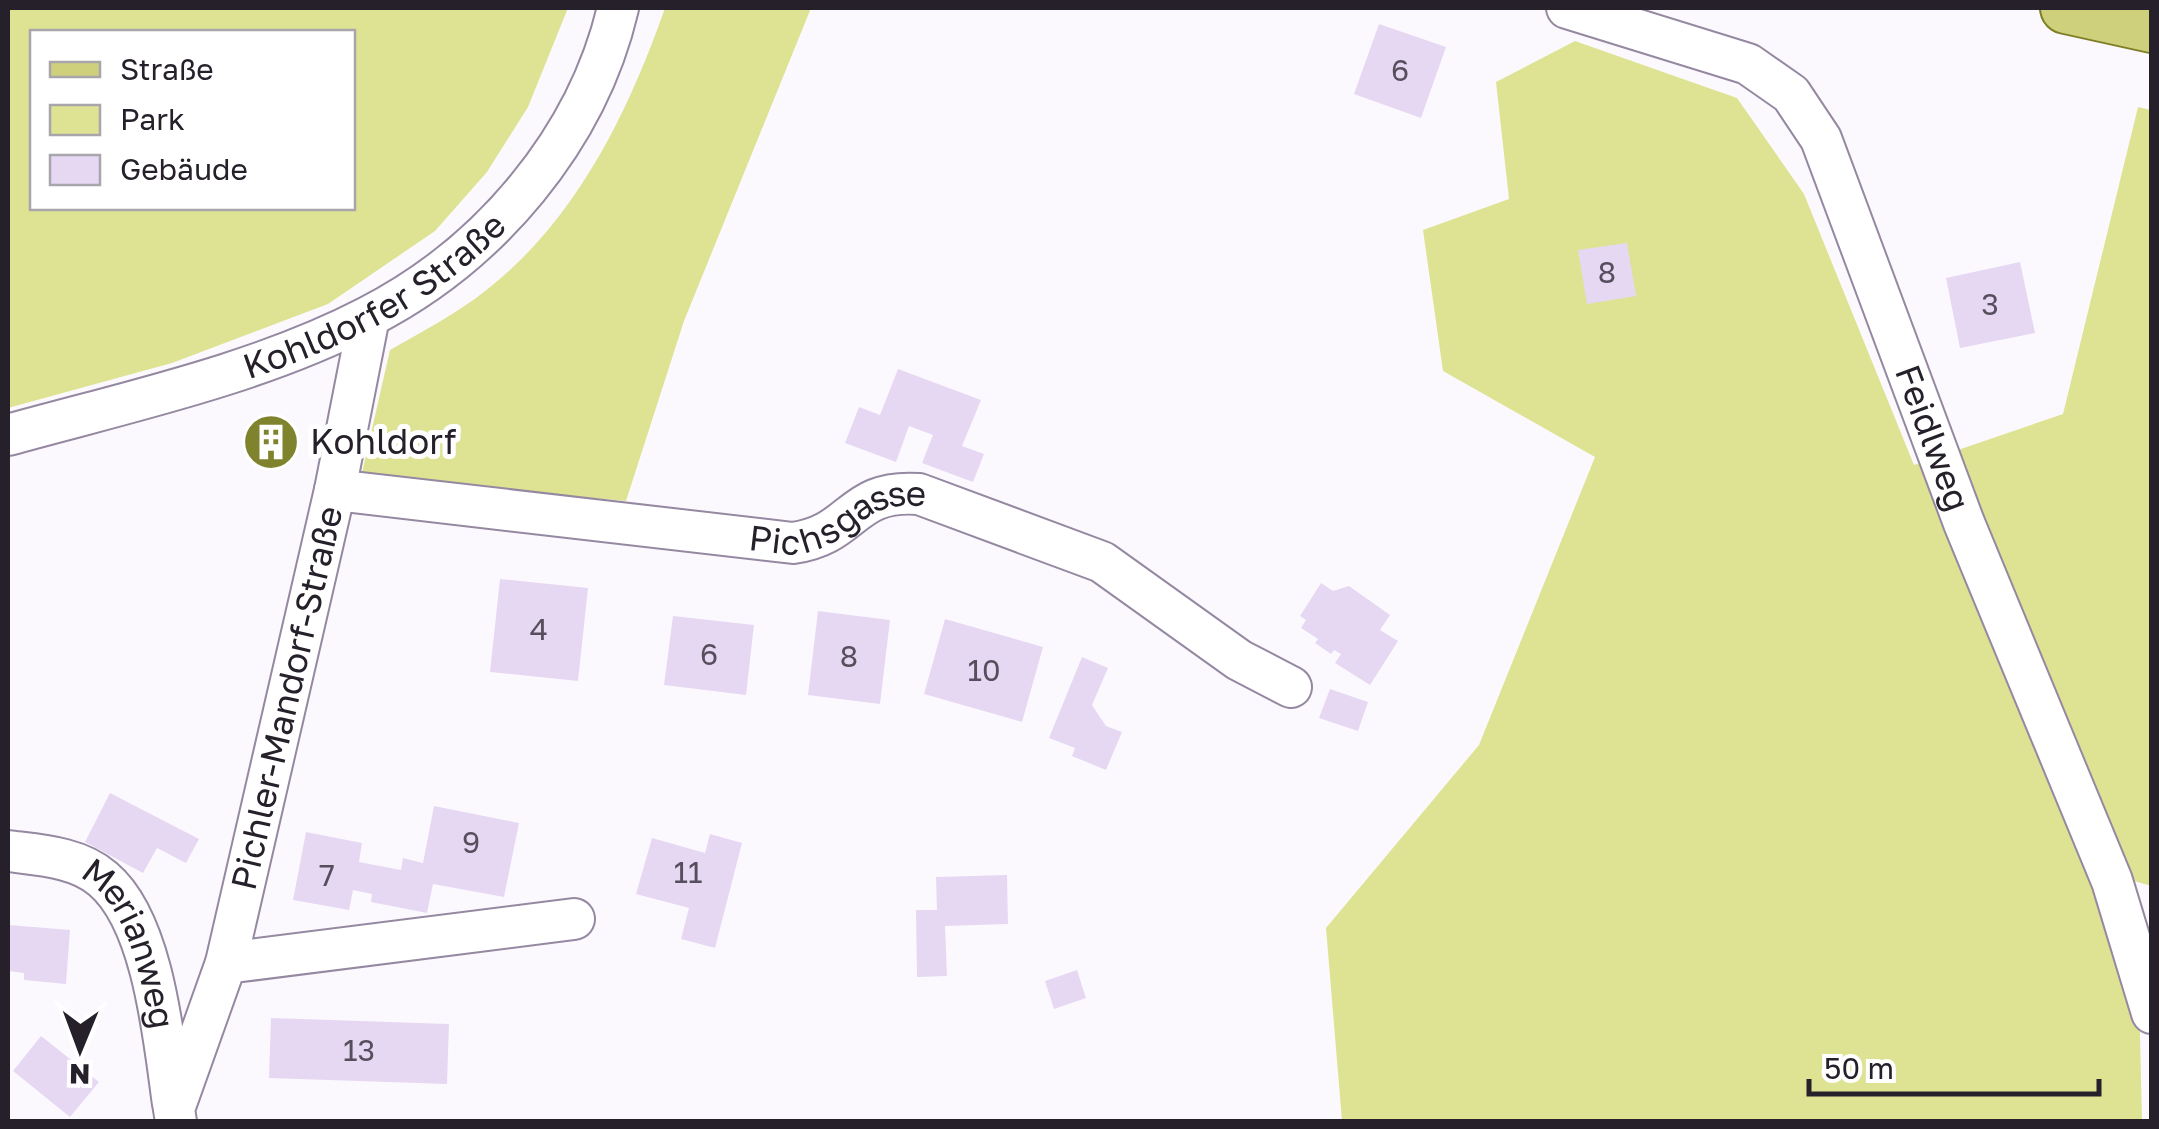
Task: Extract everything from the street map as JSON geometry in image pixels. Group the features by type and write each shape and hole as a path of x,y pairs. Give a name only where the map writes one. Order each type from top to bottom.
{"main road":[{"path":"2066,8 2152,27"}],"street":[{"name":"Kohldorfer Straße","path":"8,435 259,362 370,317 456,258 509,214 577,118 618,8"},
{"name":"Feidlweg","path":"1567,8 1748,64 1791,94 1822,139 1964,524 2112,880 2152,1014"},
{"name":"Pichler-Mandorf-Straße","path":"172,1117 226,962 336,490 370,317"},
{"name":"Pichsgasse","path":"336,490 792,544 834,532 868,499 892,492 919,494 1102,562 1239,660 1290,687"},
{"name":"Merianweg","path":"8,851 60,858 100,876 122,898 147,962 172,1117"},
{"path":"226,962 574,918"}],"green space":[{"path":"8,8 568,8 528,107 487,172 435,231 328,304 172,363 8,408"},
{"path":"665,8 811,8 684,321 626,501 361,477 390,350 454,313 500,279 562,212 611,135"},
{"path":"1575,41 1737,98 1804,194 1914,465 2063,414 2138,107 2151,110 2151,886 2098,870 2139,993 2142,1121 1342,1121 1326,928 1479,745 1595,457 1443,371 1423,230 1509,199 1496,82"}],"building":[{"path":"1379,24 1446,47 1421,118 1354,94"},
{"path":"1627,243 1636,296 1587,304 1578,250"},
{"path":"2020,262 2035,333 1960,348 1946,278"},
{"path":"898,369 981,400 962,446 984,454 973,482 922,463 933,435 909,426 896,462 845,443 859,407 880,415"},
{"name":"Kohldorf","path":"258,423 291,431 284,462 251,454"},
{"path":"500,579 588,588 578,681 490,672"},
{"path":"1321,583 1333,591 1349,586 1390,615 1380,630 1398,641 1370,685 1335,663 1341,654 1334,650 1331,654 1301,628 1306,620 1300,616"},
{"path":"818,611 890,620 880,704 808,695"},
{"path":"673,616 754,625 746,695 664,685"},
{"path":"945,619 1043,647 1022,722 924,694"},
{"path":"1082,657 1108,668 1092,705 1106,726 1122,732 1106,770 1072,756 1075,748 1049,738"},
{"path":"1330,689 1368,702 1358,731 1319,718"},
{"path":"110,793 199,839 186,863 157,848 143,873 85,842"},
{"path":"434,806 519,823 504,897 433,884 427,913 371,902 372,894 353,890 349,910 293,900 306,832 362,843 359,862 401,870 403,858 423,863"},
{"path":"710,834 742,843 715,948 681,939 689,908 636,894 652,838 705,853"},
{"path":"1007,875 1008,924 945,926 947,976 917,977 916,910 937,910 936,877"},
{"path":"9,925 70,930 66,984 24,980 24,973 8,971"},
{"path":"1077,970 1086,998 1054,1009 1045,981"},
{"path":"271,1018 449,1024 447,1084 269,1078"},
{"path":"41,1036 99,1082 70,1117 13,1071"}],"place":[{"name":"Kohldorf","path":"271,442"}]}
